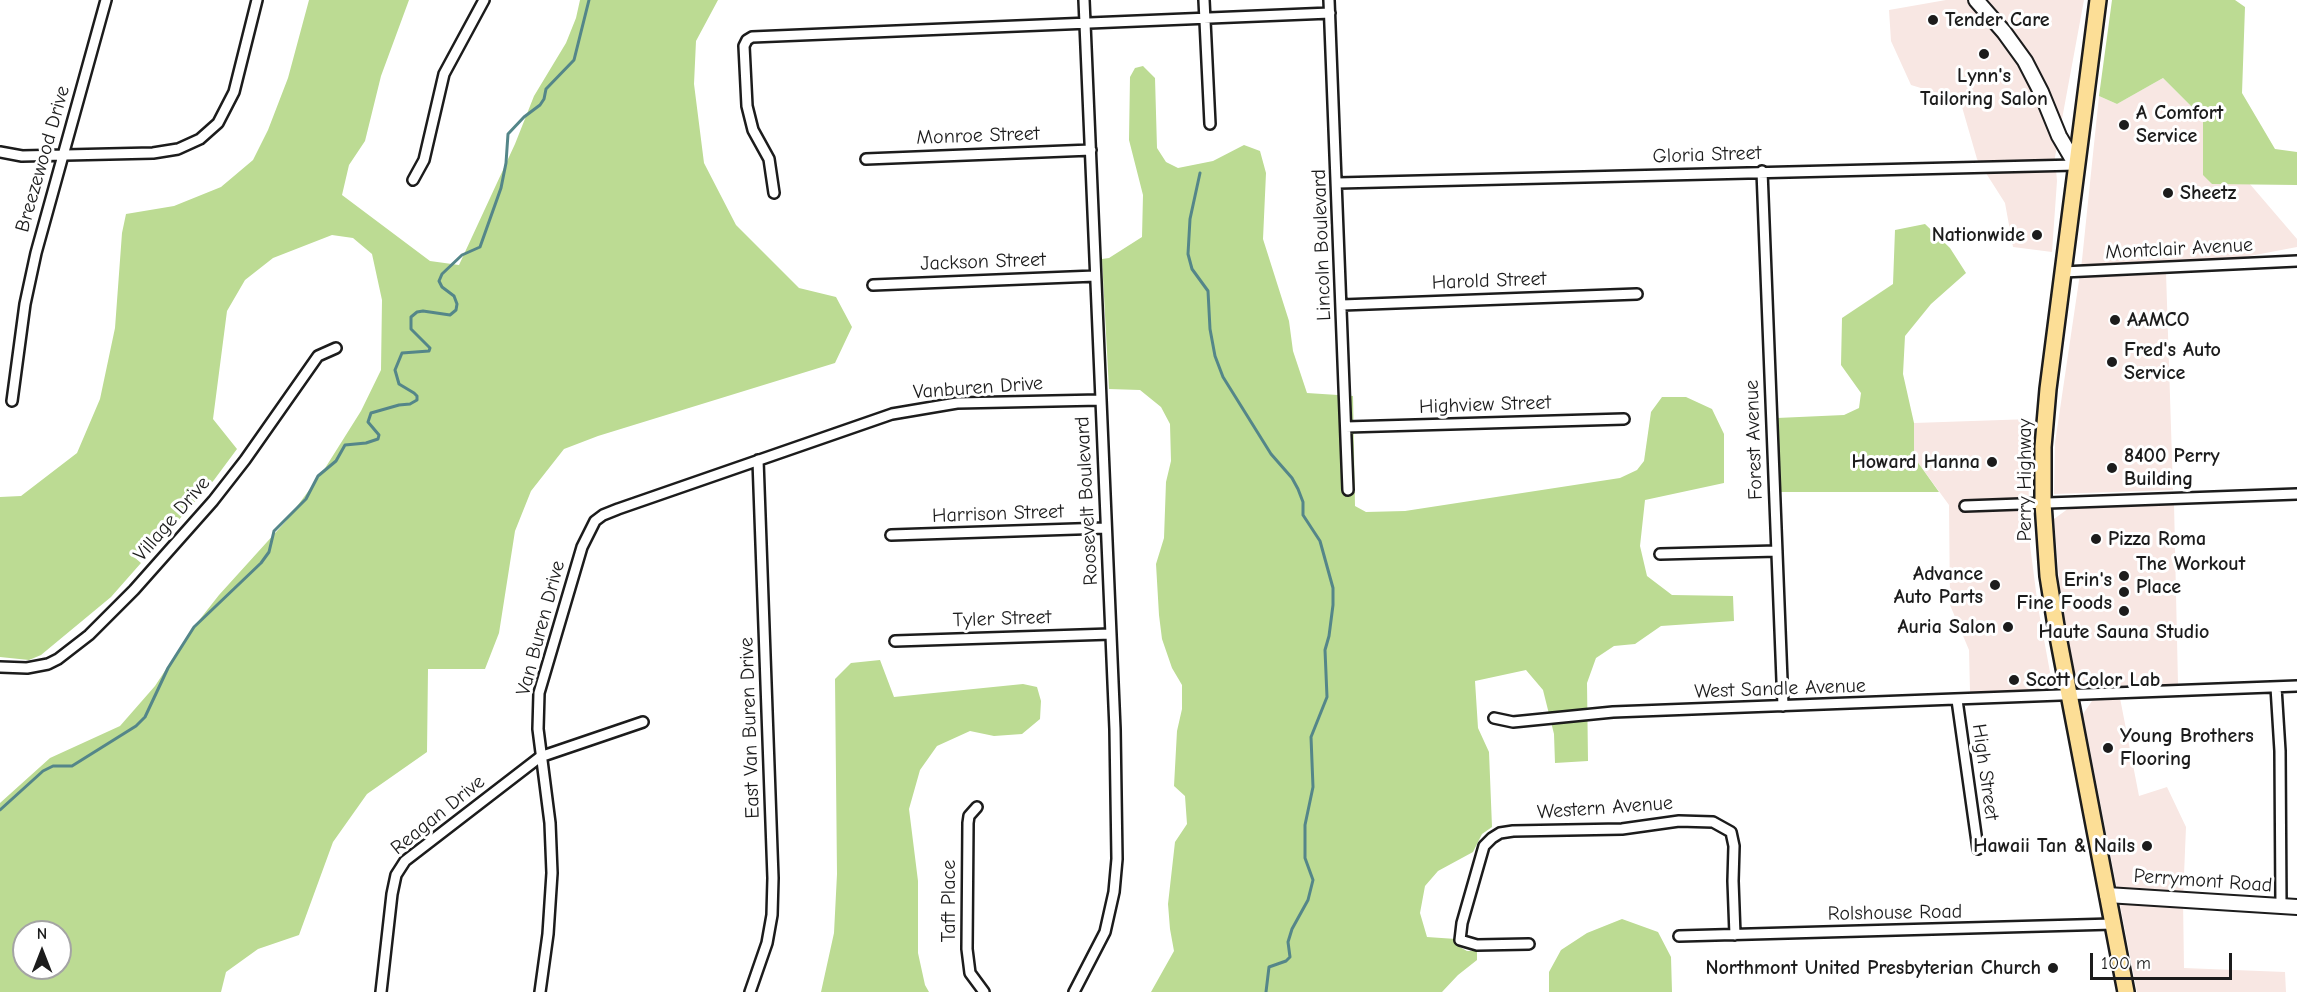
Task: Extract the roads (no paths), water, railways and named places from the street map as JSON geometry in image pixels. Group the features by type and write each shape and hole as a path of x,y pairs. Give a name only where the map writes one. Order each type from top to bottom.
{"main road":[{"name":"Perry Highway","path":"2098,0 2045,419 2043,503 2048,576 2126,992"}],"street":[{"name":"Breezewood Drive","path":"12,401 29,284 45,216 106,0"},
{"path":"0,152 22,156 167,152 190,144 210,133 225,114 234,92 257,0"},
{"path":"413,180 424,159 444,74 484,0"},
{"name":"Roosevelt Boulevard","path":"1074,992 1105,933 1114,892 1117,835 1111,634 1084,0"},
{"path":"1204,0 1210,124"},
{"name":"Lincoln Boulevard","path":"1329,0 1338,183 1348,490"},
{"path":"1976,0 2004,32 2025,62 2042,92 2059,136 2076,165"},
{"path":"774,193 769,159 753,130 747,106 744,46 752,37 1330,13"},
{"name":"Monroe Street","path":"866,159 1091,150"},
{"name":"Gloria Street","path":"1338,183 2076,165"},
{"name":"Forest Avenue","path":"1762,171 1783,706"},
{"name":"Montclair Avenue","path":"2063,272 2297,261"},
{"name":"Jackson Street","path":"873,285 1095,276"},
{"name":"Harold Street","path":"1342,305 1637,294"},
{"name":"Village Drive","path":"0,667 27,668 48,664 58,659 88,635 134,590 213,501 318,356 336,348"},
{"name":"Vanburen Drive","path":"758,460 876,418 913,409 957,403 1100,400"},
{"name":"Highview Street","path":"1347,427 1624,419"},
{"name":"Van Buren Drive","path":"540,992 548,934 552,873 550,823 540,757 539,693 586,537 595,521 603,515 758,460"},
{"name":"East Van Buren Drive","path":"750,992 764,958 770,930 773,878 758,460"},
{"path":"1965,506 2297,494"},
{"name":"Harrison Street","path":"891,535 1106,528"},
{"path":"1660,554 1777,551"},
{"name":"Tyler Street","path":"895,640 1111,634"},
{"path":"2276,687 2280,751 2281,906"},
{"name":"West Sandle Avenue","path":"1494,718 1513,722 1613,712 2297,687"},
{"name":"High Street","path":"1957,700 1978,849"},
{"name":"Reagan Drive","path":"381,992 392,894 399,868 540,757 643,722"},
{"name":"Taft Place","path":"977,807 969,816 968,823 967,949 970,973 984,992"},
{"name":"Western Avenue","path":"1529,944 1477,945 1460,940 1462,923 1484,846 1500,833 1622,829 1679,821 1713,822 1731,832 1734,846 1735,935"},
{"name":"Perrymont Road","path":"2107,895 2297,907"},
{"name":"Rolshouse Road","path":"1679,936 2113,924"}],"waterway":[{"path":"0,810 43,771 53,766 72,766 136,726 145,717 168,668 194,627 261,563 269,552 274,531 306,499 318,476 336,461 345,445 378,439 379,435 368,422 371,413 410,404 417,400 414,393 399,384 395,370 402,353 429,351 430,348 411,329 411,317 423,311 450,315 456,310 457,304 454,296 442,287 439,281 442,274 462,255 480,247 501,188 508,134 524,117 540,105 546,89 574,60 589,0"},
{"path":"1200,173 1190,219 1188,254 1192,269 1208,291 1210,329 1215,356 1223,377 1271,454 1292,478 1298,489 1303,502 1303,515 1320,541 1333,588 1333,605 1325,650 1327,697 1311,737 1313,787 1305,825 1305,858 1313,880 1308,900 1292,929 1288,942 1290,957 1286,961 1269,967 1266,992"}],"place":[{"name":"Tender Care","path":"1933,20"},
{"name":"Lynn's Tailoring Salon","path":"1984,54"},
{"name":"A Comfort Service","path":"2124,125"},
{"name":"Sheetz","path":"2168,193"},
{"name":"Nationwide","path":"2037,235"},
{"name":"AAMCO","path":"2115,320"},
{"name":"Fred's Auto Service","path":"2112,362"},
{"name":"Howard Hanna","path":"1992,462"},
{"name":"8400 Perry Building","path":"2112,468"},
{"name":"Pizza Roma","path":"2096,539"},
{"name":"The Workout Place","path":"2124,576"},
{"name":"Advance Auto Parts","path":"1995,585"},
{"name":"Erin's Fine Foods","path":"2124,592"},
{"name":"Haute Sauna Studio","path":"2124,611"},
{"name":"Auria Salon","path":"2008,627"},
{"name":"Scott Color Lab","path":"2014,680"},
{"name":"Young Brothers Flooring","path":"2108,748"},
{"name":"Hawaii Tan & Nails","path":"2147,846"},
{"name":"Northmont United Presbyterian Church","path":"2053,968"}]}
